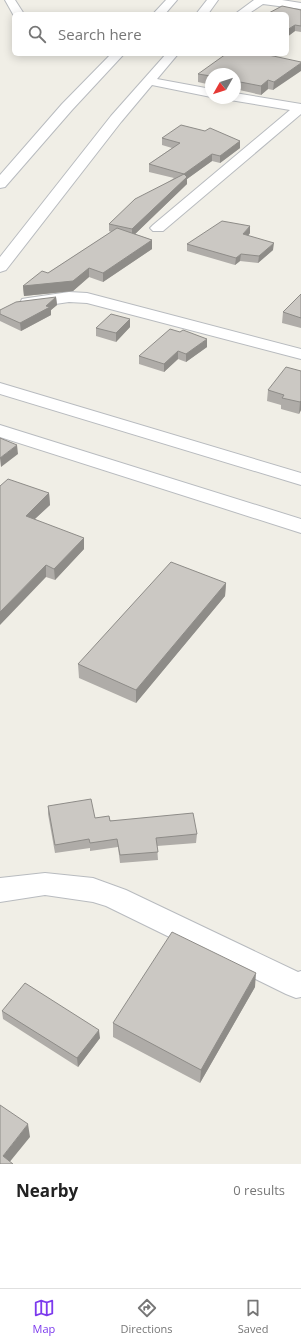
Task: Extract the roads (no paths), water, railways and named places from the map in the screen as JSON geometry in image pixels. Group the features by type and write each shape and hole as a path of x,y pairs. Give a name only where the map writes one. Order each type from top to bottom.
{"street":[{"path":"10,0 17,12"},
{"path":"161,12 172,0"},
{"path":"204,12 214,0"},
{"path":"244,12 260,0 301,6"},
{"path":"0,184 67,107 116,56"},
{"path":"0,266 116,119 170,56"},
{"path":"148,81 205,91"},
{"path":"241,98 300,108"},
{"path":"158,228 300,108"},
{"path":"13,304 69,297 87,298 301,354"},
{"path":"0,388 301,479"},
{"path":"0,431 301,526"},
{"path":"0,890 45,884 93,890 116,898 296,985 301,984"}]}
